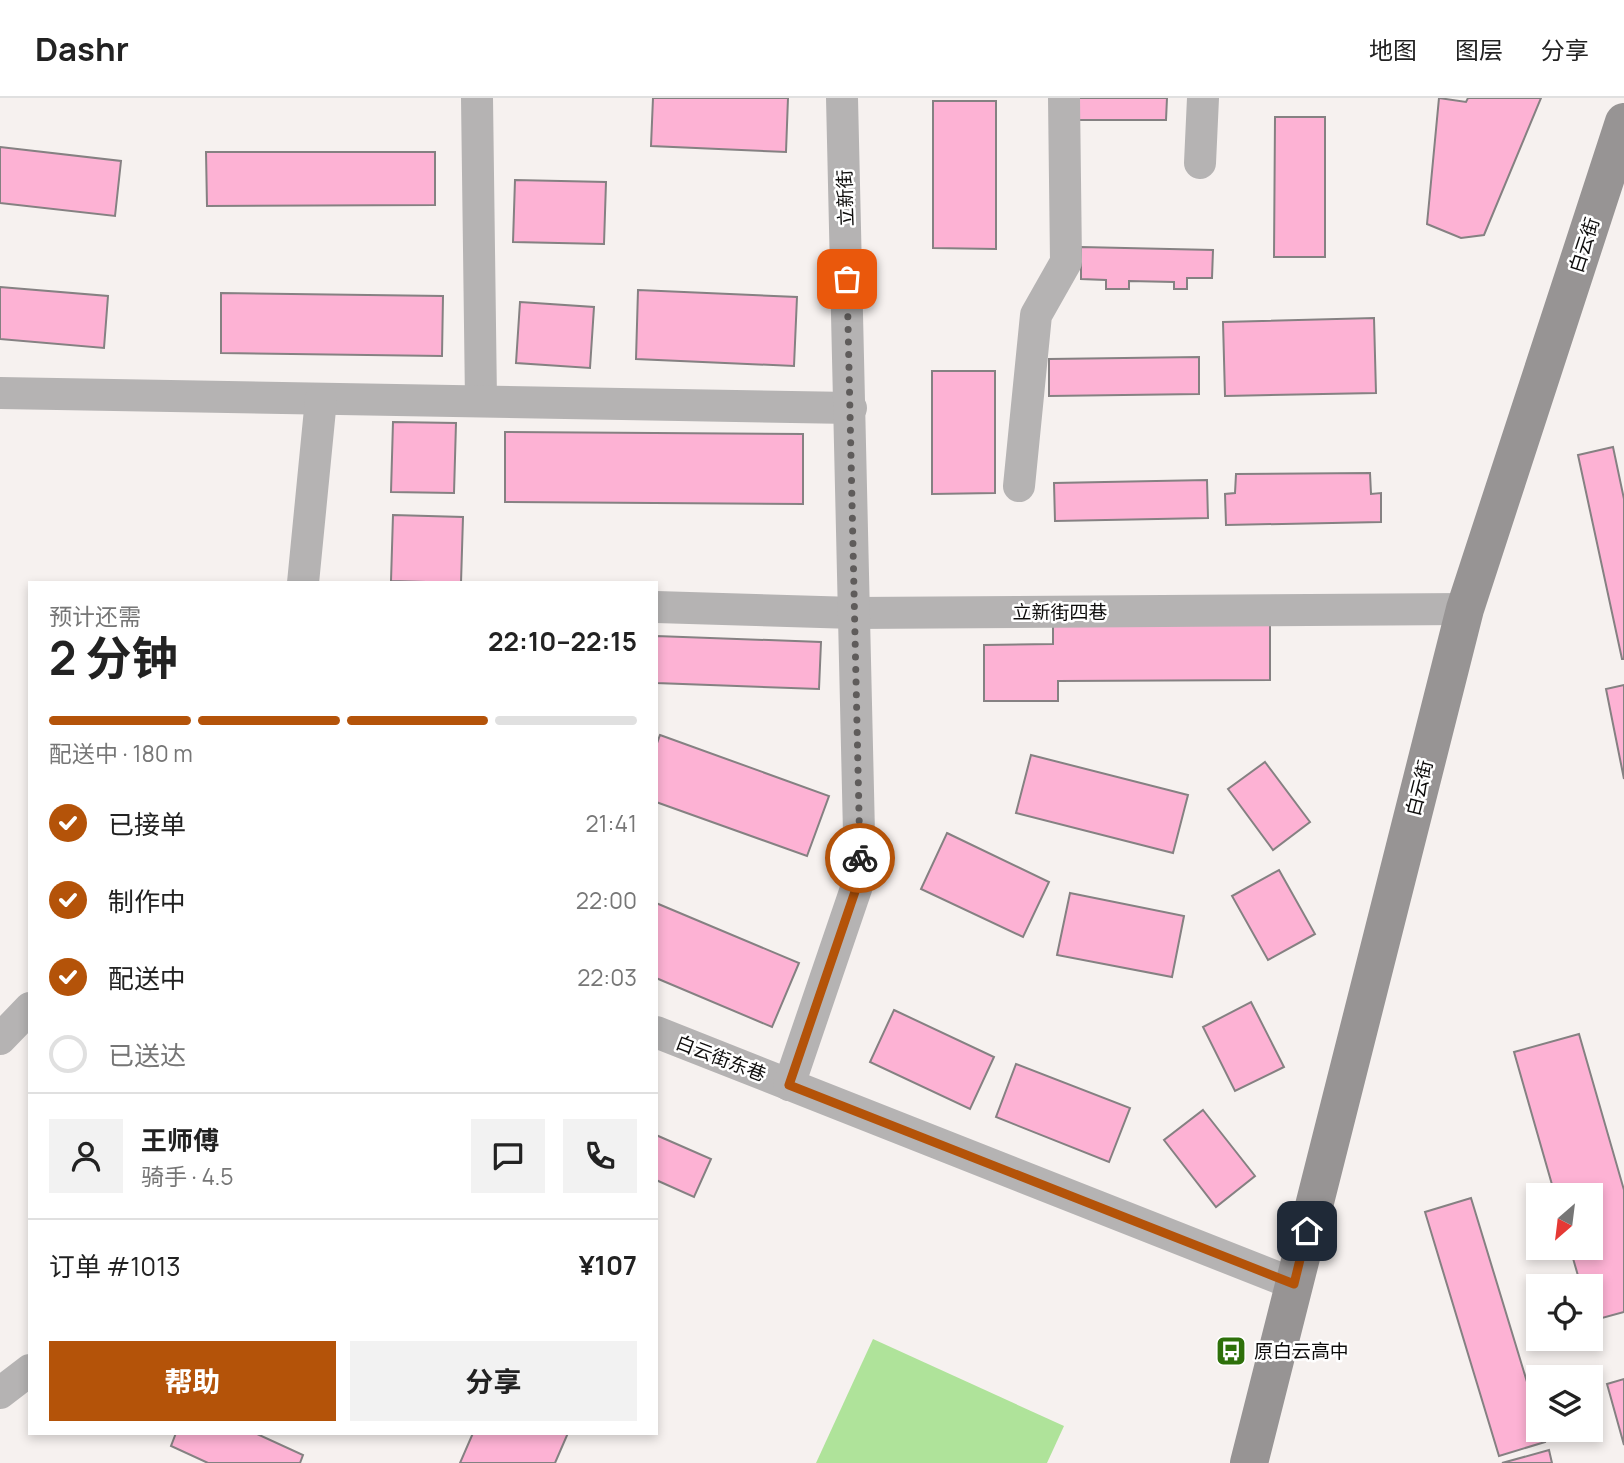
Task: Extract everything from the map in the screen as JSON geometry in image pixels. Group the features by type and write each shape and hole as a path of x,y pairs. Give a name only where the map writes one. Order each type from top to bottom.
{"main road":[{"name":"白云街","path":"1249,1463 1465,609 1624,122"}],"street":[{"path":"477,98 481,401"},
{"name":"立新街","path":"789,1085 860,877 842,98"},
{"path":"1019,486 1036,315 1066,262 1064,98"},
{"path":"1200,163 1203,98"},
{"path":"0,393 850,408"},
{"path":"303,581 321,399"},
{"name":"立新街四巷","path":"658,607 854,613 1465,609"},
{"path":"0,1039 28,1011"},
{"name":"白云街东巷","path":"658,1033 1294,1284"},
{"path":"0,1393 28,1372"}],"green space":[{"path":"873,1339 1064,1426 1047,1463 816,1463"}],"building":[{"path":"653,98 788,98 786,152 651,146"},
{"path":"1077,98 1167,98 1166,120 1077,120"},
{"path":"1439,98 1466,102 1468,98 1541,98 1484,235 1461,238 1427,224"},
{"path":"933,101 996,101 996,249 933,248"},
{"path":"1275,117 1325,117 1325,257 1274,257"},
{"path":"0,147 121,161 115,216 0,203"},
{"path":"206,152 435,152 435,205 207,206"},
{"path":"515,180 606,182 604,244 513,242"},
{"path":"1081,247 1213,250 1212,278 1187,278 1187,289 1174,289 1174,282 1129,281 1129,289 1106,289 1106,280 1081,279"},
{"path":"0,287 108,296 104,348 0,339"},
{"path":"638,290 797,297 794,366 636,359"},
{"path":"221,293 443,296 442,356 221,353"},
{"path":"520,302 594,307 590,368 516,363"},
{"path":"1374,318 1376,393 1225,396 1223,322"},
{"path":"1199,357 1199,394 1049,396 1049,359"},
{"path":"932,371 995,371 995,493 932,494"},
{"path":"393,422 456,423 454,493 391,492"},
{"path":"505,432 803,434 803,504 505,502"},
{"path":"1613,447 1624,499 1624,659 1578,455"},
{"path":"1370,473 1371,494 1381,493 1381,522 1226,525 1225,494 1235,493 1236,474"},
{"path":"1207,480 1208,518 1055,521 1054,483"},
{"path":"393,515 463,517 461,581 391,581"},
{"path":"1270,619 1270,680 1058,681 1058,701 984,701 984,645 1053,644 1053,621"},
{"path":"658,636 821,642 819,689 658,683"},
{"path":"1624,685 1624,779 1606,689"},
{"path":"660,735 829,796 807,856 658,803"},
{"path":"1031,755 1188,795 1173,853 1016,813"},
{"path":"1265,762 1310,822 1273,850 1228,789"},
{"path":"947,833 1049,882 1023,937 921,889"},
{"path":"1279,870 1315,934 1268,960 1232,896"},
{"path":"1070,893 1184,916 1172,977 1057,955"},
{"path":"658,904 799,963 772,1027 658,979"},
{"path":"1251,1002 1284,1067 1235,1091 1203,1027"},
{"path":"894,1010 994,1057 970,1109 870,1062"},
{"path":"1579,1034 1624,1190 1624,1312 1603,1318 1603,1274 1578,1274 1573,1260 1603,1260 1603,1183 1552,1183 1514,1052"},
{"path":"1016,1064 1130,1108 1109,1162 996,1117"},
{"path":"1203,1110 1255,1176 1216,1207 1164,1140"},
{"path":"658,1136 711,1159 694,1197 658,1181"},
{"path":"1471,1198 1526,1379 1526,1442 1545,1442 1499,1456 1425,1212"},
{"path":"1624,1379 1624,1445 1607,1384"},
{"path":"175,1435 259,1435 303,1455 300,1463 208,1463 171,1446"},
{"path":"472,1435 567,1435 555,1463 460,1463"},
{"path":"1549,1450 1552,1463 1502,1463"}],"way so far":[{"path":"847,279 860,858"}],"place":[{"name":"原白云高中","path":"1231,1351"}],"route":[{"path":"860,858 860,877 789,1085 1294,1284 1307,1231"}]}
